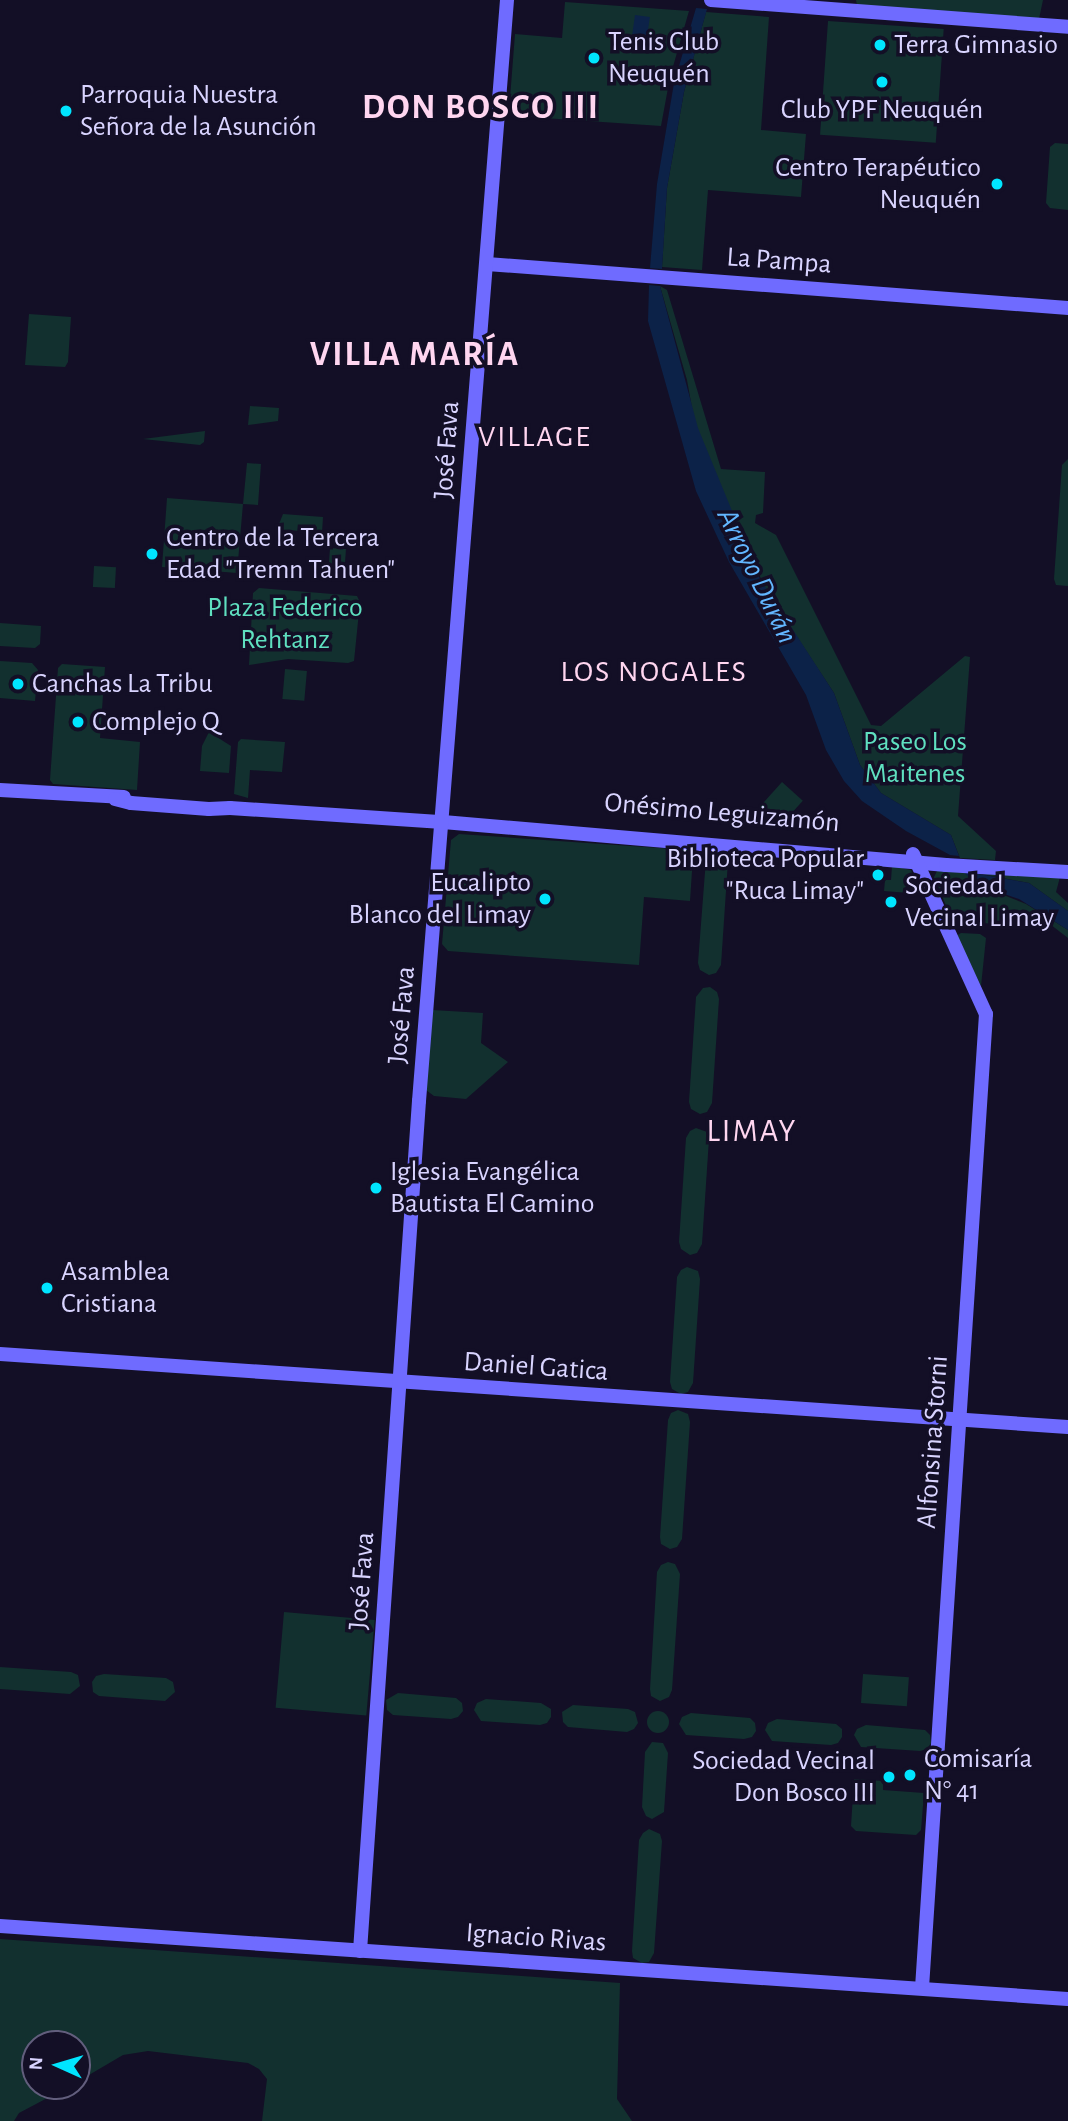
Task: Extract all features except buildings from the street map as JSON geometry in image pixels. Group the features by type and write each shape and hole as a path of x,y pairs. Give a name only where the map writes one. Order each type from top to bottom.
{"main road":[{"name":"José Fava","path":"360,1951 507,0"},
{"path":"710,0 1068,27"},
{"name":"La Pampa","path":"487,264 1068,308"},
{"name":"Onésimo Leguizamón","path":"0,790 115,799 131,797 226,807 443,822 462,819 677,833 1068,872"},
{"name":"Onésimo Leguizamón","path":"917,858 946,865 998,866"},
{"name":"Alfonsina Storni","path":"917,858 932,884 939,909"},
{"name":"Alfonsina Storni","path":"917,858 986,1014 922,1988"},
{"path":"932,884 933,872 946,865"},
{"name":"Daniel Gatica","path":"0,1354 1068,1427"},
{"name":"Ignacio Rivas","path":"0,1926 1068,1999"}],"green space":[{"path":"856,0 1043,0 1039,19 857,5"},
{"name":"Tenis Club Neuquén","path":"565,2 689,11 670,77 661,126 515,116 509,111 515,34 562,38"},
{"name":"Tenis Club Neuquén","path":"706,12 769,17 761,130 806,134 801,197 708,190 702,270 662,267 667,188 684,92"},
{"name":"Club YPF Neuquén","path":"828,21 944,29 936,143 820,135"},
{"path":"1055,143 1068,144 1068,210 1050,208 1046,203 1050,147"},
{"name":"Paseo Los Maitenes","path":"660,286 667,290 721,469 765,472 763,513 756,515 755,523 776,535 871,725 881,726 965,656 970,657 958,816 996,851 995,860 960,858 951,835 881,793 860,765 834,693 766,590 715,475 694,419 687,380"},
{"path":"29,314 71,317 68,362 65,367 25,365"},
{"path":"250,406 279,408 278,421 248,425"},
{"path":"205,431 204,442 200,445 143,439"},
{"path":"1068,459 1068,586 1056,585 1054,579 1062,465"},
{"path":"247,463 261,464 258,505 243,504"},
{"path":"167,498 243,504 237,573 162,567"},
{"path":"283,514 323,517 322,533 277,529"},
{"path":"330,548 346,549 344,581 328,580"},
{"path":"94,566 116,567 115,588 93,587"},
{"name":"Plaza Federico Rehtanz","path":"259,588 357,596 360,602 354,661 348,663 288,659 249,665 253,593"},
{"path":"0,623 41,626 40,644 35,648 0,646"},
{"name":"Canchas La Tribu","path":"0,661 32,663 38,670 35,701 0,698"},
{"name":"Complejo Q","path":"62,664 105,667 100,738 140,742 137,790 53,784 50,780 58,668"},
{"path":"285,669 307,671 304,701 282,699"},
{"path":"209,732 231,746 229,773 200,771 202,746"},
{"path":"241,739 285,742 282,772 250,770 248,798 234,794 238,742"},
{"path":"782,782 803,801 778,828 757,809"},
{"name":"Eucalipto Blanco del Limay","path":"459,834 688,850 693,856 690,901 644,897 639,965 448,951 442,944 451,840"},
{"path":"712,850 723,851 728,861 721,965 716,973 709,975 700,970 698,963 706,859"},
{"path":"892,866 911,870 922,894 884,891 885,880 891,880"},
{"path":"961,869 978,885 1026,904 1068,930 1068,938 1042,918 1005,915 1004,925 952,920 934,877 937,871"},
{"path":"972,872 1060,877 1056,892 1068,903 1068,911 1029,883"},
{"path":"961,933 980,934 986,938 981,986 956,936"},
{"path":"710,987 717,992 719,999 712,1103 707,1112 700,1114 691,1109 689,1102 696,997 703,988"},
{"path":"432,1010 483,1013 481,1043 508,1062 466,1099 434,1096 426,1090"},
{"path":"696,1128 707,1132 709,1139 702,1244 697,1253 690,1255 681,1249 679,1242 686,1138 690,1131"},
{"path":"687,1267 698,1271 700,1279 693,1383 688,1392 681,1394 672,1389 670,1382 677,1277 681,1270"},
{"path":"678,1410 688,1414 690,1422 682,1539 677,1547 670,1549 661,1544 660,1537 668,1420 671,1413"},
{"path":"668,1562 675,1564 680,1574 672,1690 669,1697 660,1701 651,1696 650,1689 657,1572 661,1565"},
{"path":"284,1612 375,1620 366,1716 276,1708"},
{"path":"0,1667 71,1672 78,1675 80,1686 70,1694 0,1689"},
{"path":"104,1674 166,1678 173,1682 175,1692 165,1701 99,1696 93,1692 92,1682 96,1676"},
{"path":"863,1674 909,1677 907,1706 861,1703"},
{"path":"398,1693 456,1698 462,1703 463,1711 458,1717 451,1719 393,1715 387,1710 386,1700"},
{"path":"486,1699 541,1703 551,1709 551,1717 547,1723 540,1725 481,1721 474,1710 477,1703"},
{"path":"573,1705 628,1709 635,1712 638,1723 634,1729 627,1732 568,1727 563,1722 562,1712"},
{"path":"658,1711 666,1714 669,1722 666,1730 658,1733 650,1730 647,1722 650,1714"},
{"path":"691,1713 750,1718 755,1723 756,1731 752,1737 744,1739 686,1735 679,1724 682,1717"},
{"path":"777,1719 836,1724 842,1729 842,1737 838,1743 831,1745 772,1741 765,1730 768,1723"},
{"path":"866,1725 925,1730 930,1735 931,1743 927,1749 920,1751 861,1747 854,1735 857,1729"},
{"path":"652,1742 663,1743 668,1753 664,1812 652,1819 646,1816 642,1807 645,1752"},
{"path":"854,1779 883,1781 883,1790 924,1793 921,1830 916,1835 856,1831 851,1826"},
{"path":"649,1829 660,1834 662,1841 654,1953 649,1962 642,1963 633,1958 632,1951 639,1840"},
{"path":"0,1939 620,1983 617,2099 632,2121 262,2121 267,2079 259,2069 248,2063 148,2051 123,2055 91,2074 91,2030 21,2030 21,2100 44,2100 19,2113 14,2121 0,2121"}],"water":[{"path":"696,8 707,9 684,92 667,188 662,269 650,268 657,184 674,83"},
{"path":"635,15 650,17 646,46 631,44"},
{"name":"Arroyo Durán","path":"649,285 660,286 698,428 760,579 834,693 860,765 881,793 951,835 959,856 950,855 906,831 862,801 844,781 826,750 806,695 729,562 696,491 648,321"},
{"path":"962,871 1029,883 1068,911 1068,930 1019,899 978,885"}],"place":[{"name":"Terra Gimnasio","path":"880,45"},
{"name":"Tenis Club Neuquén","path":"594,58"},
{"name":"Club YPF Neuquén","path":"882,82"},
{"name":"Parroquia Nuestra Señora de la Asunción","path":"66,111"},
{"name":"Centro Terapéutico Neuquén","path":"997,184"},
{"name":"Centro de la Tercera Edad \"Tremn Tahuen\"","path":"152,554"},
{"name":"Canchas La Tribu","path":"18,684"},
{"name":"Complejo Q","path":"78,722"},
{"name":"Biblioteca Popular \"Ruca Limay\"","path":"878,875"},
{"name":"Eucalipto Blanco del Limay","path":"545,899"},
{"name":"Sociedad Vecinal Limay","path":"891,902"},
{"name":"Iglesia Evangélica Bautista El Camino","path":"376,1188"},
{"name":"Asamblea Cristiana","path":"47,1288"},
{"name":"Comisaría N° 41","path":"910,1775"},
{"name":"Sociedad Vecinal Don Bosco III","path":"889,1777"}],"district":[{"name":"DON BOSCO III","path":"481,108"},
{"name":"VILLA MARÍA","path":"415,355"},
{"name":"VILLAGE","path":"535,437"},
{"name":"LOS NOGALES","path":"654,672"},
{"name":"LIMAY","path":"752,1131"}]}
